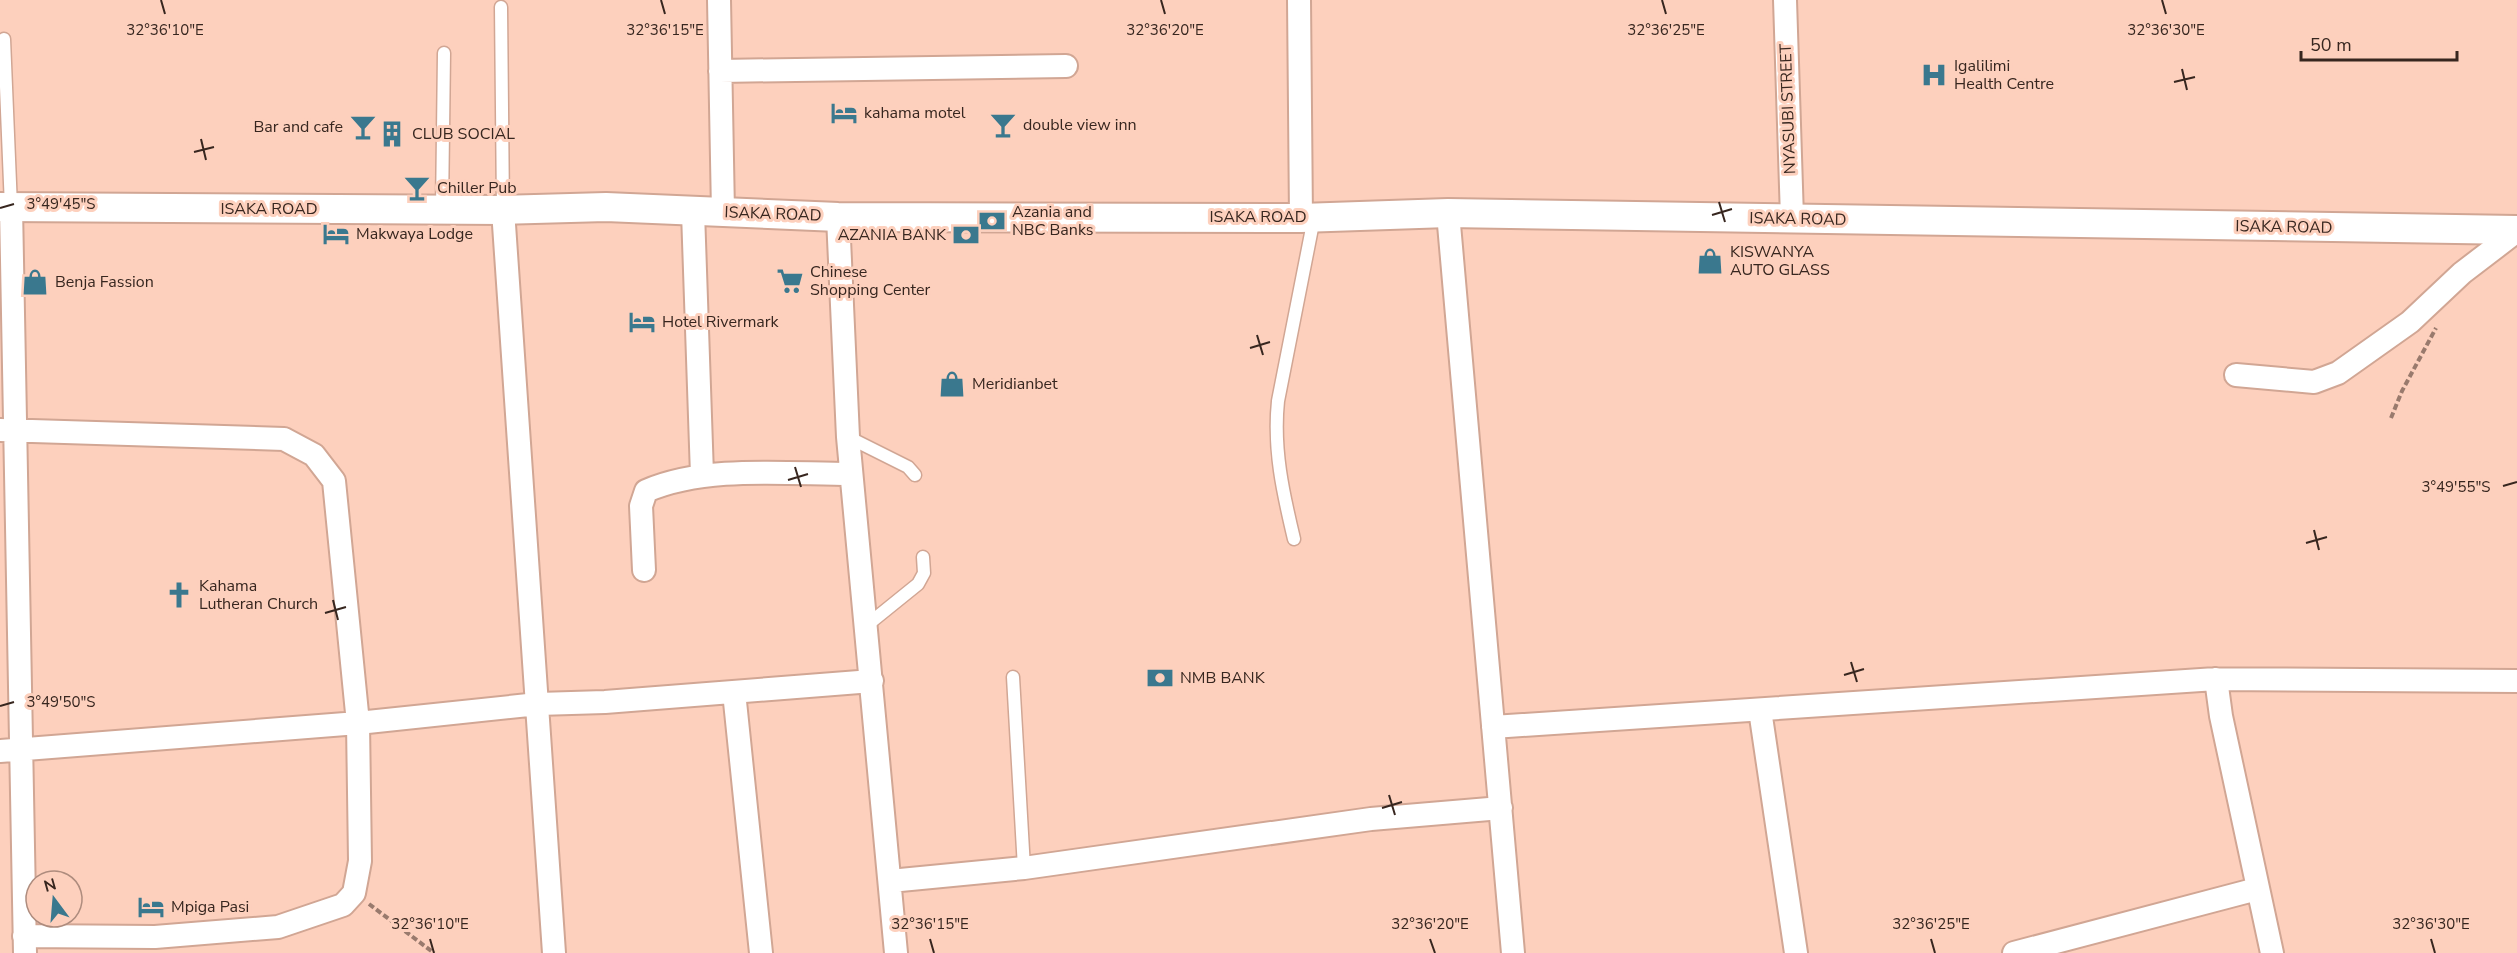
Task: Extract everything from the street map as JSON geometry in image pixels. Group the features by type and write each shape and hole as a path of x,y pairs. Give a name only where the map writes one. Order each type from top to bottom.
{"street":[{"path":"719,0 723,212"},
{"path":"1299,0 1307,217"},
{"name":"NYASUBI STREET","path":"1785,0 1792,219"},
{"path":"720,71 1066,66"},
{"path":"5,207 7,430 10,751 25,944 278,927 343,905 354,893 360,861 358,723 334,481 314,455 284,439 7,430"},
{"name":"ISAKA ROAD","path":"5,207 503,210 606,207 838,217 1307,217 1448,213 2517,231"},
{"path":"503,210 554,953"},
{"path":"693,212 702,475"},
{"path":"1448,213 1513,953"},
{"path":"838,217 848,437 896,953"},
{"path":"2236,375 2314,382 2338,373 2410,322 2462,273 2517,231"},
{"path":"644,570 641,506 646,491 664,483 702,475 851,474"},
{"path":"1493,727 2216,679 2517,681"},
{"path":"2216,679 2221,716 2272,953"},
{"path":"10,751 358,723 538,704 605,702 872,681"},
{"path":"734,692 761,953"},
{"path":"1760,710 1796,953"},
{"path":"890,881 1024,868 1338,823 1501,808"},
{"path":"2014,953 2257,889"}],"lane":[{"path":"501,7 503,210"},
{"path":"4,39 5,207"},
{"path":"442,210 444,53"},
{"path":"1294,539 1279,470 1275,428 1278,401 1313,232 1307,217"},
{"path":"848,437 908,467 915,475"},
{"path":"866,626 918,584 924,573 923,557"},
{"path":"1013,677 1024,868"}],"path":[{"path":"2391,418 2402,391 2438,325 2443,292"},
{"path":"354,893 434,953"}],"place":[{"name":"Igalilimi Health Centre","path":"1934,75"},
{"name":"kahama motel","path":"844,113"},
{"name":"double view inn","path":"1003,125"},
{"name":"Bar and cafe","path":"363,127"},
{"name":"CLUB SOCIAL","path":"392,134"},
{"name":"Chiller Pub","path":"417,188"},
{"name":"Azania and NBC Banks","path":"992,221"},
{"name":"Makwaya Lodge","path":"336,234"},
{"name":"AZANIA BANK","path":"966,235"},
{"name":"KISWANYA AUTO GLASS","path":"1710,261"},
{"name":"Chinese Shopping Center","path":"790,281"},
{"name":"Benja Fassion","path":"35,282"},
{"name":"Hotel Rivermark","path":"642,322"},
{"name":"Meridianbet","path":"952,384"},
{"name":"Kahama Lutheran Church","path":"179,595"},
{"name":"NMB BANK","path":"1160,678"},
{"name":"Mpiga Pasi","path":"151,907"}]}
